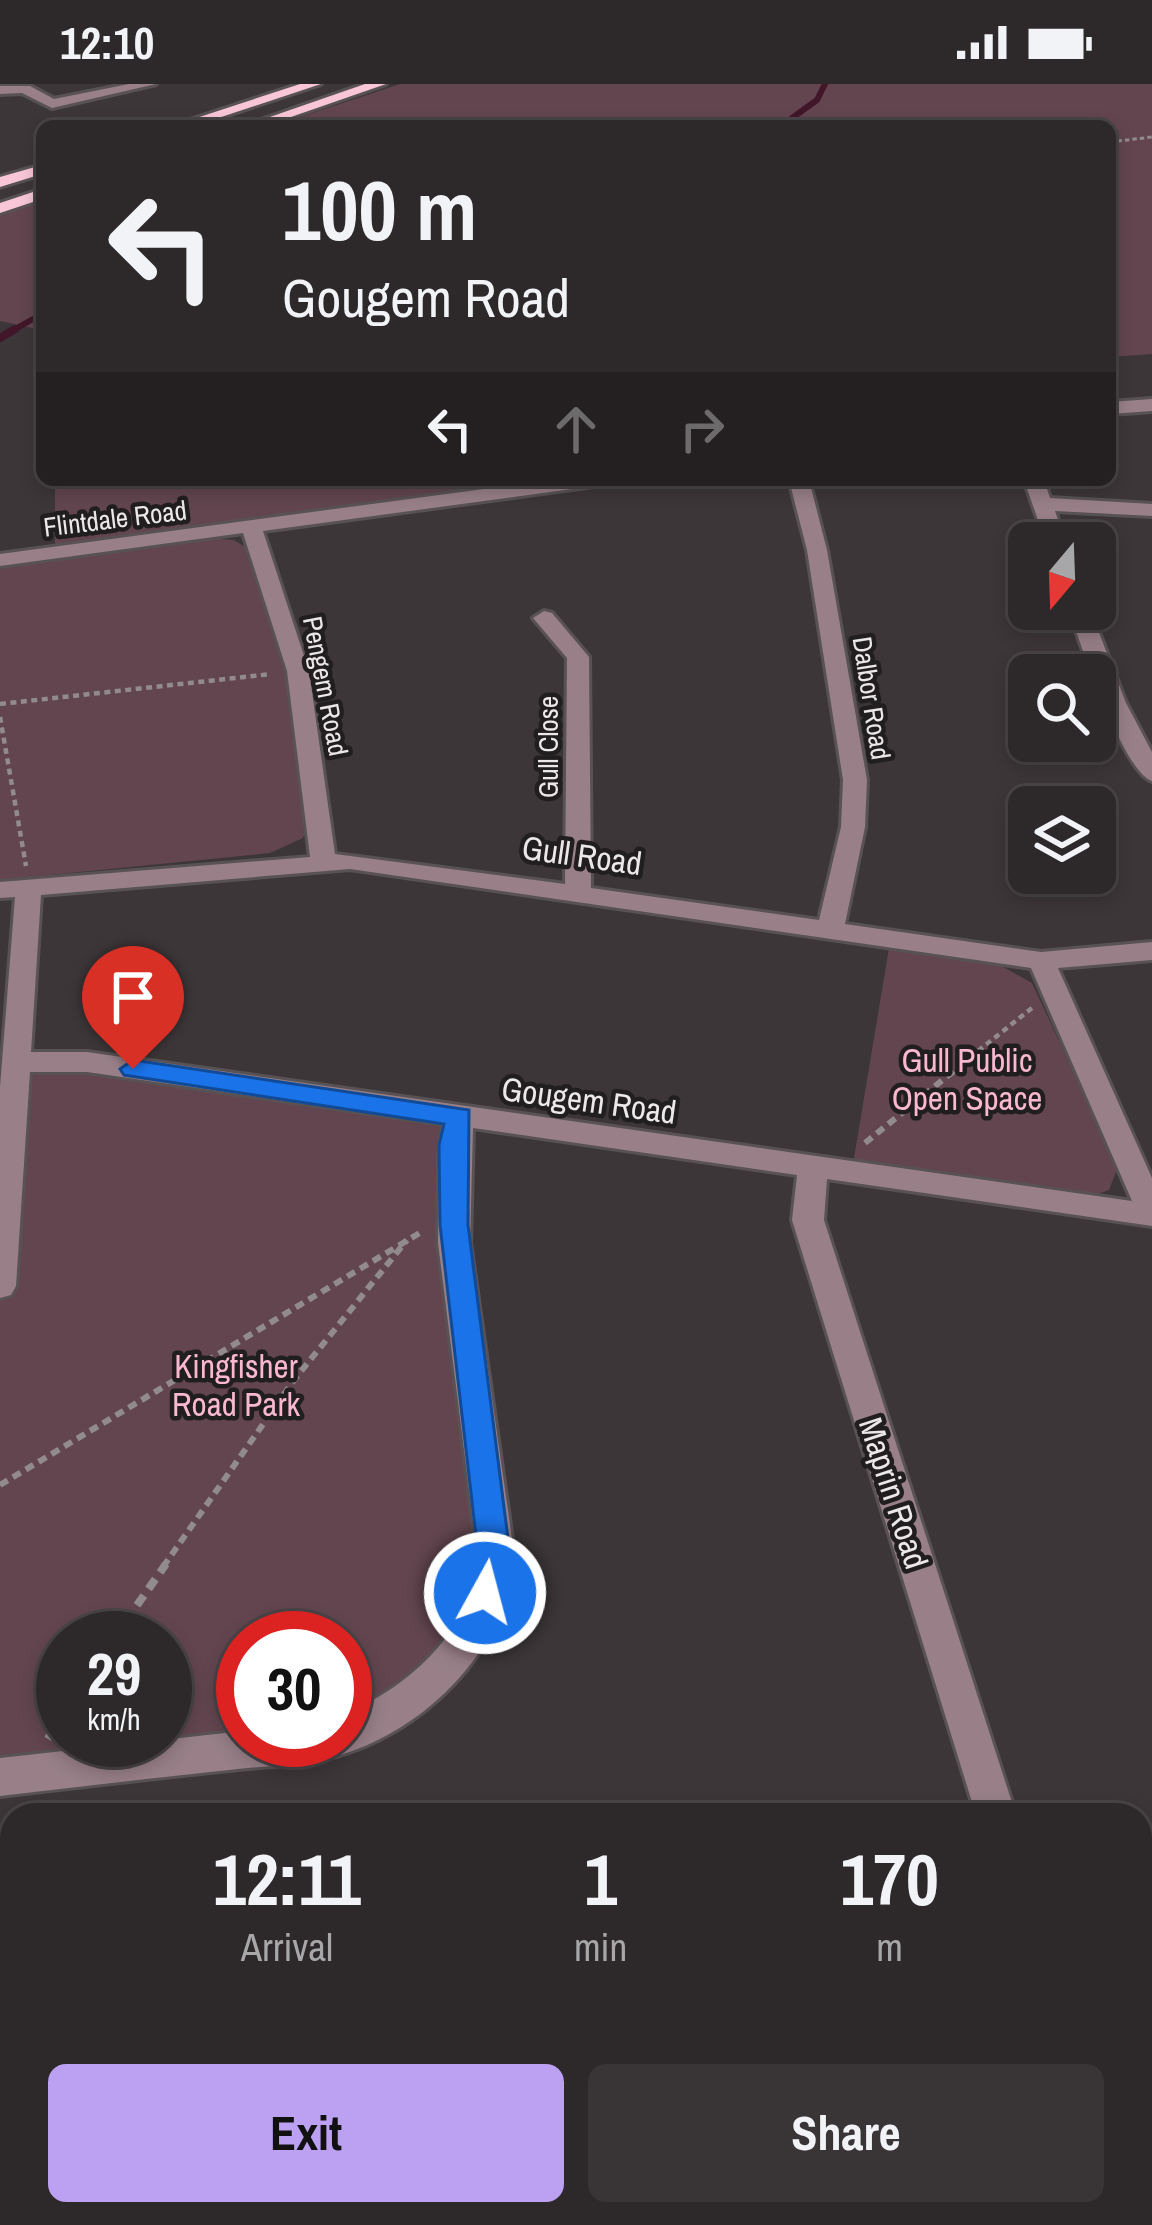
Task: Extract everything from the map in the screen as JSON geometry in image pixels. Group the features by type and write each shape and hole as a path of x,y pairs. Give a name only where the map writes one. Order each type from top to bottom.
{"main road":[{"path":"198,120 314,84"},
{"path":"269,120 380,84"},
{"path":"0,182 36,171"},
{"path":"0,208 36,196"}],"street":[{"path":"0,89 25,89 52,104 149,84"},
{"path":"1116,408 1152,405"},
{"name":"Flintdale Road","path":"0,560 551,486"},
{"name":"Dalbor Road","path":"801,486 817,550 855,780 853,827 830,928"},
{"path":"1036,486 1049,522"},
{"path":"1043,504 1152,510"},
{"name":"Pengem Road","path":"252,528 298,671 323,860"},
{"name":"Gull Close","path":"544,618 578,657 578,890"},
{"path":"1087,630 1114,704 1152,774"},
{"name":"Gull Road","path":"15,889 323,860 578,890 1041,961 1152,950"},
{"path":"0,1286 16,1062 15,889"},
{"path":"1041,961 1152,1213"},
{"name":"Gougem Road","path":"16,1062 86,1062 813,1169 1152,1213"},
{"path":"372,1722 438,1682 475,1624 495,1562 454,1225 452,1145 460,1117"},
{"name":"Maprin Road","path":"813,1169 808,1220 992,1803"},
{"path":"0,1778 216,1753"}],"path":[{"path":"1116,141 1152,137"},
{"path":"0,704 298,671"},
{"path":"0,717 15,889"},
{"path":"860,1147 1041,1000 1057,998"},
{"path":"0,1486 413,1233 454,1225"},
{"path":"133,1611 294,1380 413,1233"}],"green space":[{"path":"400,84 1152,84 1152,354 1116,357 1116,120 291,120"},
{"path":"36,203 36,329 0,321 0,215"},
{"path":"55,486 492,486 55,545"},
{"path":"210,538 234,540 248,549 256,574 300,740 306,780 303,838 270,853 0,880 0,567"},
{"name":"Gull Public Open Space","path":"889,948 996,963 1032,983 1118,1167 1109,1190 1090,1197 853,1164"},
{"name":"Kingfisher Road Park","path":"16,1062 460,1117 495,1562 475,1624 372,1710 372,1611 216,1611 216,1744 192,1748 192,1611 36,1611 36,1767 66,1767 0,1777 0,1286"}],"waterway":[{"path":"792,120 817,100 825,84"},
{"path":"10,332 36,317"},
{"path":"10,332 15,329"},
{"path":"0,338 10,332"}],"route":[{"path":"133,1069 460,1117 452,1145 454,1225 495,1562 485,1593"}]}
